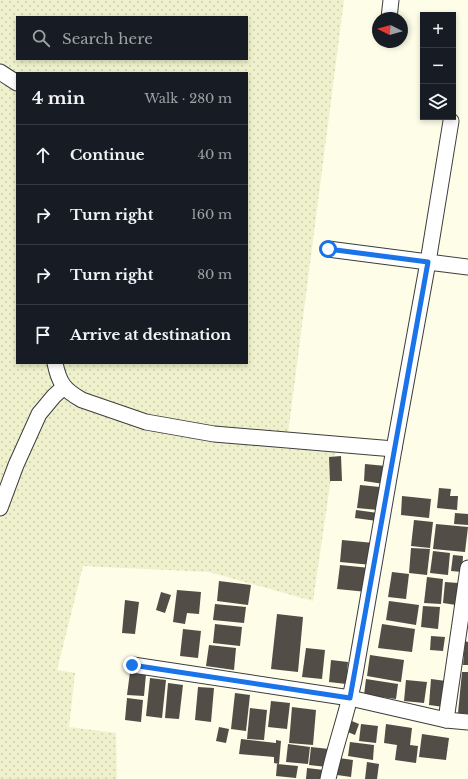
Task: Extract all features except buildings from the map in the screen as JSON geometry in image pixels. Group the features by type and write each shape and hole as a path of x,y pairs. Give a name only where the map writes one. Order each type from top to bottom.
{"street":[{"path":"390,12 391,0"},
{"path":"0,72 16,82"},
{"path":"328,779 332,759 350,698 428,262 451,121"},
{"path":"328,249 468,267"},
{"path":"55,364 58,375 64,387 73,395 82,400 146,422 214,434 394,449"},
{"path":"0,508 16,465 39,414 54,396 64,387"},
{"path":"446,720 468,568"},
{"path":"132,665 350,698 446,720 468,722"}],"green space":[{"path":"0,0 344,0 286,449 335,451 313,601 209,572 83,566 57,670 75,673 69,727 116,733 117,779 0,779"}],"route":[{"path":"132,665 350,698 428,262 328,249"}]}
